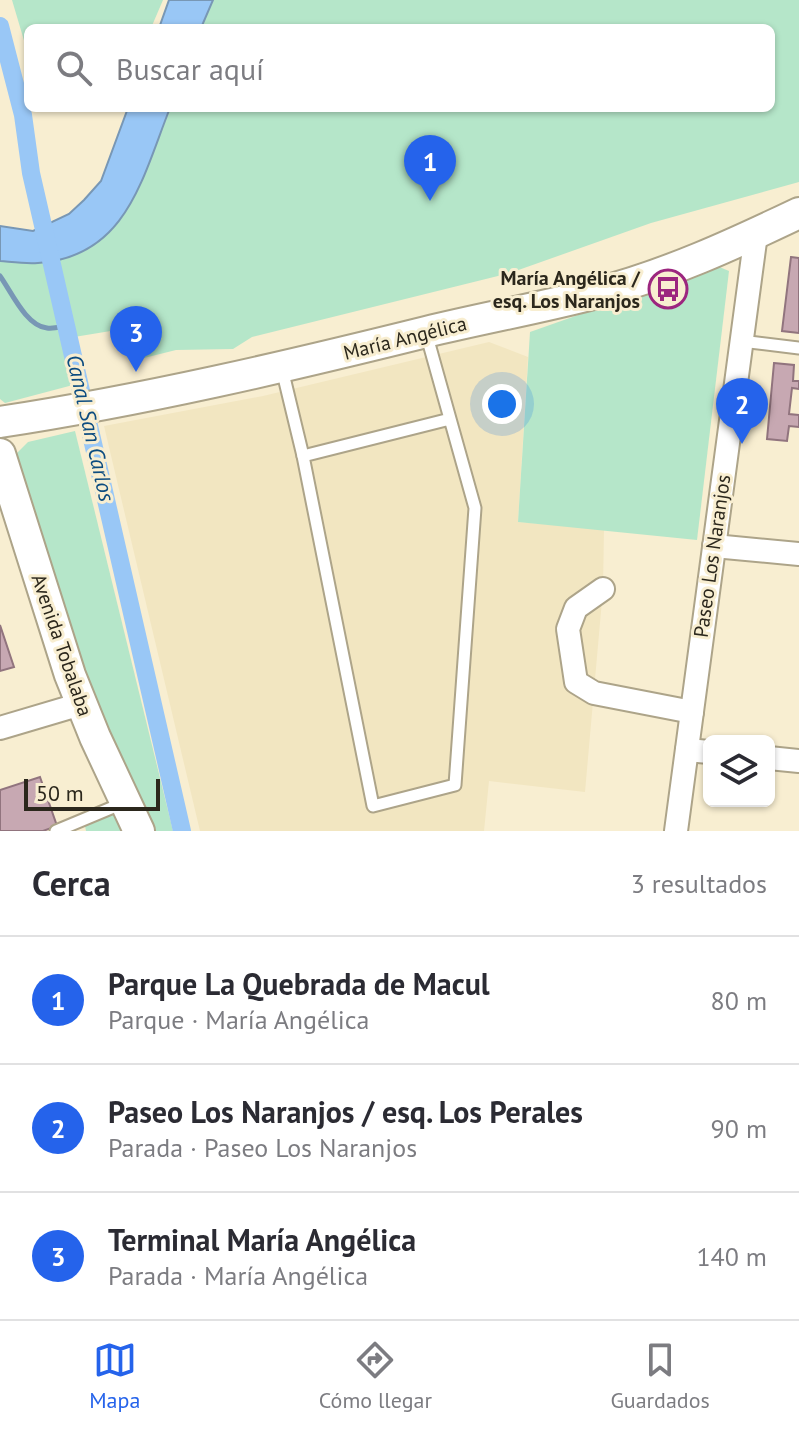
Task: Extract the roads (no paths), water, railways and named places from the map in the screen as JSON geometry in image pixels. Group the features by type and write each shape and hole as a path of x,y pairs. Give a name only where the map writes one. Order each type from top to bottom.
{"street":[{"name":"María Angélica","path":"0,422 65,412 282,368 617,287 683,264 799,213"},
{"name":"Paseo Los Naranjos","path":"676,831 698,751 692,712 756,234"},
{"name":"Avenida Tobalaba","path":"0,454 81,704 139,831"},
{"path":"714,546 799,554"},
{"path":"603,589 576,608 568,629 576,682 594,693 692,712"},
{"path":"0,728 81,704"},
{"path":"775,759 799,761"}],"lane":[{"path":"282,368 303,456 373,806 455,785 475,508 426,332"},
{"path":"741,341 799,348"},
{"path":"303,456 450,419"},
{"path":"56,831 116,806"}],"water":[{"path":"169,0 213,0 203,24 160,24"},
{"path":"127,112 168,112 139,186 127,210 111,230 92,246 68,257 38,263 0,261 0,226 33,231 69,214 101,181"}],"waterway":[{"name":"Canal San Carlos","path":"0,26 23,115 31,173 182,831"},
{"path":"0,276 32,321 47,328 66,326"}],"place":[{"name":"Parque La Quebrada de Macul","path":"430,201"},
{"name":"María Angélica / esq. Los Naranjos","path":"668,289"},
{"name":"Terminal María Angélica","path":"136,372"},
{"name":"Paseo Los Naranjos / esq. Los Perales","path":"742,444"}]}
